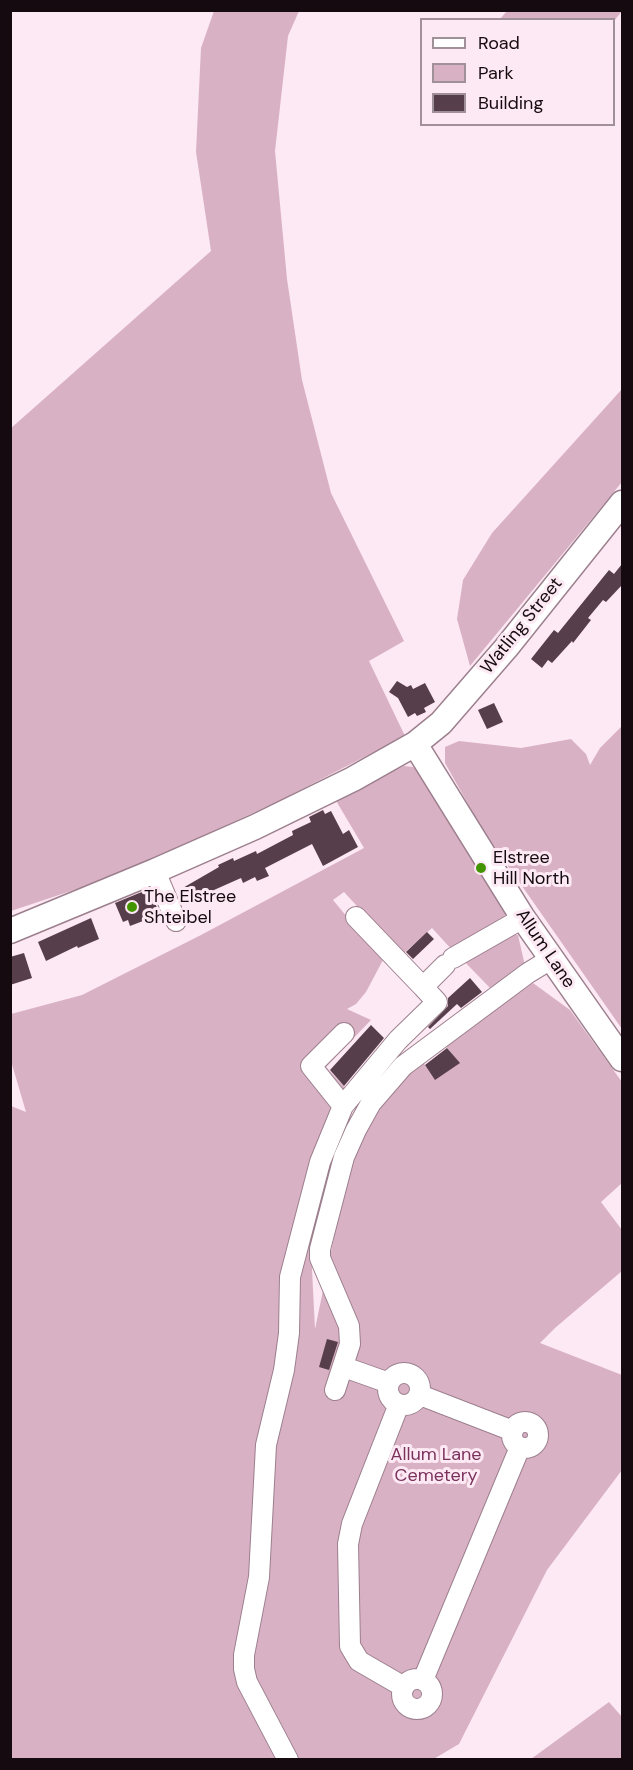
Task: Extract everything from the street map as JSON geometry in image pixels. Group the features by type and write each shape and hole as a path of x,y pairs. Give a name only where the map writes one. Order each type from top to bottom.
{"main road":[{"name":"Watling Street","path":"415,744 441,723 506,648 622,503"},
{"path":"10,931 155,871 265,822 415,744"},
{"name":"Allum Lane","path":"415,744 523,918 622,1059"}],"lane":[{"path":"155,871 177,921"},
{"path":"288,1760 247,1682 244,1655 259,1576 266,1445 284,1370 289,1333 290,1277 320,1162 343,1106 398,1040 437,1002 356,917"},
{"path":"423,987 449,962 523,918"},
{"path":"335,1390 350,1344 349,1326 320,1258 320,1249 344,1157 356,1130 371,1103 403,1066 528,973 551,959"},
{"path":"343,1106 311,1066 344,1033"},
{"path":"344,1367 389,1383"},
{"path":"398,1374 410,1374 420,1382 420,1395 411,1404 399,1404 389,1396 389,1383 398,1374"},
{"path":"399,1404 352,1524 348,1554 350,1646 358,1661 404,1687 404,1700 408,1705 420,1708 430,1702 432,1696 428,1684 423,1680 516,1439 420,1395"}],"green space":[{"path":"507,10 622,11 615,20 501,18"},
{"path":"214,11 299,11 288,36 275,151 287,279 302,380 331,493 404,641 369,661 405,736 279,801 116,876 11,911 10,429 211,251 196,152 201,48"},
{"path":"622,389 622,482 470,666 457,619 463,580 492,533"},
{"path":"622,726 622,1029 494,846 492,847 445,763 445,747 459,741 521,748 571,739 586,754 590,765 600,748"},
{"name":"Allum Lane Cemetery","path":"404,766 413,767 423,773 506,913 499,927 454,952 432,928 402,955 344,892 333,900 383,960 366,992 356,1004 347,1009 371,1020 326,1067 357,1100 333,1151 311,1250 315,1329 343,1194 355,1153 371,1120 395,1088 422,1061 435,1079 459,1063 445,1045 533,983 570,1010 622,1082 622,1183 601,1202 622,1230 622,1271 540,1343 622,1375 622,1470 547,1570 459,1744 432,1760 11,1759 11,1106 26,1112 11,1061 11,1014 82,995 201,935 364,848 335,799"},
{"path":"503,933 518,935 525,966 490,988 460,957"},
{"path":"609,1702 622,1717 622,1759 531,1759"}],"building":[{"path":"622,564 622,585 606,602 603,600 588,618 591,620 573,643 572,641 552,663 548,660 542,668 531,659 554,630 558,633 609,570 614,574"},
{"path":"397,681 407,687 411,685 413,689 425,683 435,702 424,708 426,712 417,716 415,713 408,717 398,698 389,692"},
{"path":"494,703 503,722 487,729 478,710"},
{"path":"323,810 325,814 331,811 343,834 349,830 358,847 323,866 312,844 265,868 269,876 257,881 255,877 243,883 241,878 188,905 181,889 219,867 218,865 256,851 257,854 293,835 292,831 311,822 309,817"},
{"name":"The Elstree Shteibel","path":"149,889 158,910 154,912 156,916 130,926 128,920 123,922 115,903"},
{"path":"91,918 99,939 78,948 77,946 46,961 38,942"},
{"path":"427,932 434,939 413,959 406,952"},
{"path":"24,953 32,978 10,985 10,957"},
{"path":"470,978 482,992 461,1008 457,1004 430,1029 428,1027 448,1006 448,998"},
{"path":"371,1025 384,1038 344,1086 330,1070"},
{"path":"447,1048 460,1063 435,1080 425,1065"},
{"path":"327,1339 338,1342 329,1370 319,1367"}],"place":[{"name":"Elstree Hill North","path":"481,868"},
{"name":"The Elstree Shteibel","path":"132,907"}]}
